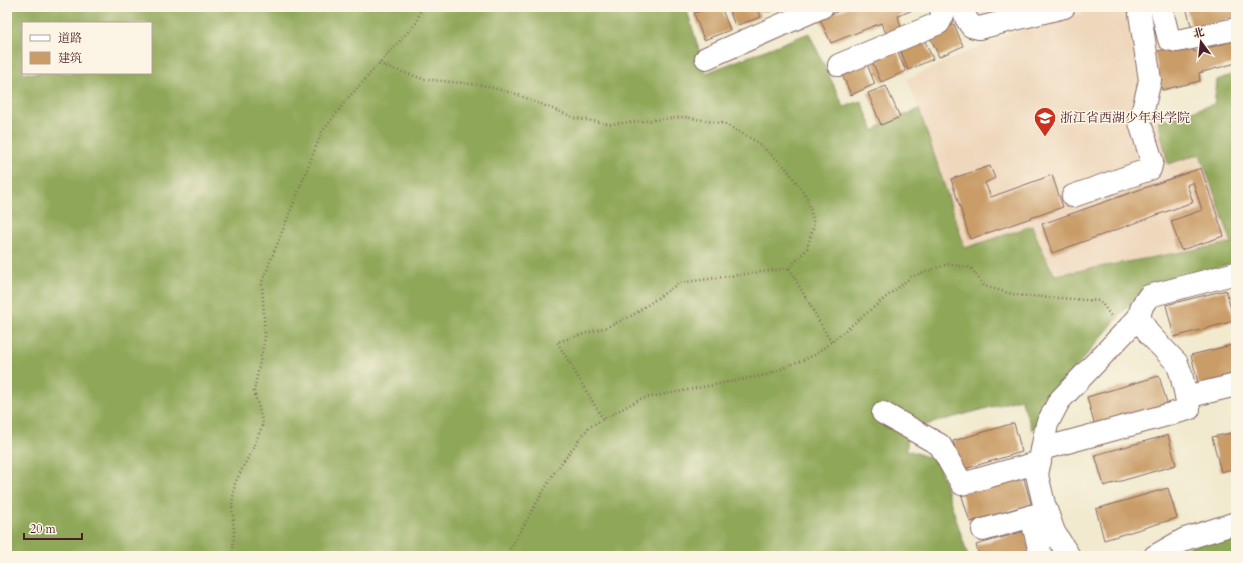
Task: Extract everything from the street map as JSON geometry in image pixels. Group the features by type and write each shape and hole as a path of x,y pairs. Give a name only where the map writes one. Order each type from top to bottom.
{"street":[{"path":"706,58 822,7"},
{"path":"839,65 939,23 943,15 940,7"},
{"path":"963,7 966,18 971,26 979,28 1064,7"},
{"path":"1073,196 1150,169 1152,161 1140,123 1150,80 1139,7"},
{"path":"1161,7 1169,39 1177,41 1236,29"},
{"path":"1041,556 1037,474 1047,424 1059,401 1139,317 1142,306 1149,296 1236,273"},
{"path":"883,413 940,445 962,484 1041,456 1189,410 1177,363 1149,334 1139,317"},
{"path":"1186,397 1236,385"},
{"path":"983,530 1038,514"},
{"path":"1038,514 1054,532 1069,556"},
{"path":"1156,556 1185,539 1236,523"}],"path":[{"path":"232,556 234,533 232,505 235,483 253,448 263,424 254,391 264,337 262,282 322,132 349,97 417,22 421,7"},
{"path":"379,64 423,79 481,85 516,94 574,118 611,124 685,117 725,124 757,142 774,157 785,167 807,197 814,224 807,249 789,268 679,283 633,315 607,327 557,342 603,419"},
{"path":"506,556 554,473 589,427 640,399 766,376 815,355 911,277 948,264 971,268 984,286 1016,295 1100,301 1123,334"},
{"path":"789,268 831,342"}],"shaded area":[{"name":"浙江省西湖少年科学院","path":"1102,7 1145,7 1158,121 1168,163 1200,154 1232,243 1055,275 1032,226 965,248 919,109 907,79 1008,34"}],"green space":[{"path":"7,7 686,7 706,73 809,33 844,107 861,101 874,131 881,125 919,109 965,248 1032,226 1047,261 1055,275 1232,243 1200,154 1168,164 1158,121 1214,104 1217,80 1236,73 1236,262 1146,289 1122,313 1054,393 1039,424 1032,430 1021,399 929,424 907,432 907,450 937,460 968,556 7,556"},
{"path":"1236,531 1236,556 1213,556 1195,550 1193,556 1173,556 1178,551"}],"building":[{"path":"710,7 721,7 730,30 704,40 694,13"},
{"path":"728,7 757,7 761,17 735,26"},
{"path":"763,7 780,7 765,12"},
{"path":"848,7 920,7 898,16 901,27 886,33 881,23 831,43 820,19"},
{"path":"1186,7 1236,7 1236,17 1192,29"},
{"path":"954,24 963,46 939,57 929,34"},
{"path":"923,37 933,59 908,70 899,47"},
{"path":"1236,40 1236,63 1199,73 1200,81 1162,90 1154,52 1192,44 1194,52"},
{"path":"896,49 906,71 881,82 871,59"},
{"path":"866,62 875,84 851,95 841,72"},
{"path":"886,86 900,117 881,125 868,93"},
{"path":"990,166 995,178 985,183 991,197 1052,175 1063,207 970,239 951,179"},
{"path":"1201,168 1224,236 1181,250 1171,221 1202,210 1193,182 1187,185 1193,202 1052,253 1042,224"},
{"path":"1226,290 1234,321 1174,337 1166,305"},
{"path":"1236,344 1236,377 1199,387 1191,355"},
{"path":"1159,376 1168,406 1095,427 1087,397"},
{"path":"1014,423 1022,452 961,470 953,441"},
{"path":"1236,432 1236,468 1221,472 1212,437"},
{"path":"1168,435 1176,465 1104,486 1095,455"},
{"path":"1023,475 1031,504 970,522 961,493"},
{"path":"1168,488 1177,518 1104,540 1096,509"},
{"path":"1025,531 1032,556 979,556 976,545"}],"place":[{"name":"浙江省西湖少年科学院","path":"1045,138"}]}
